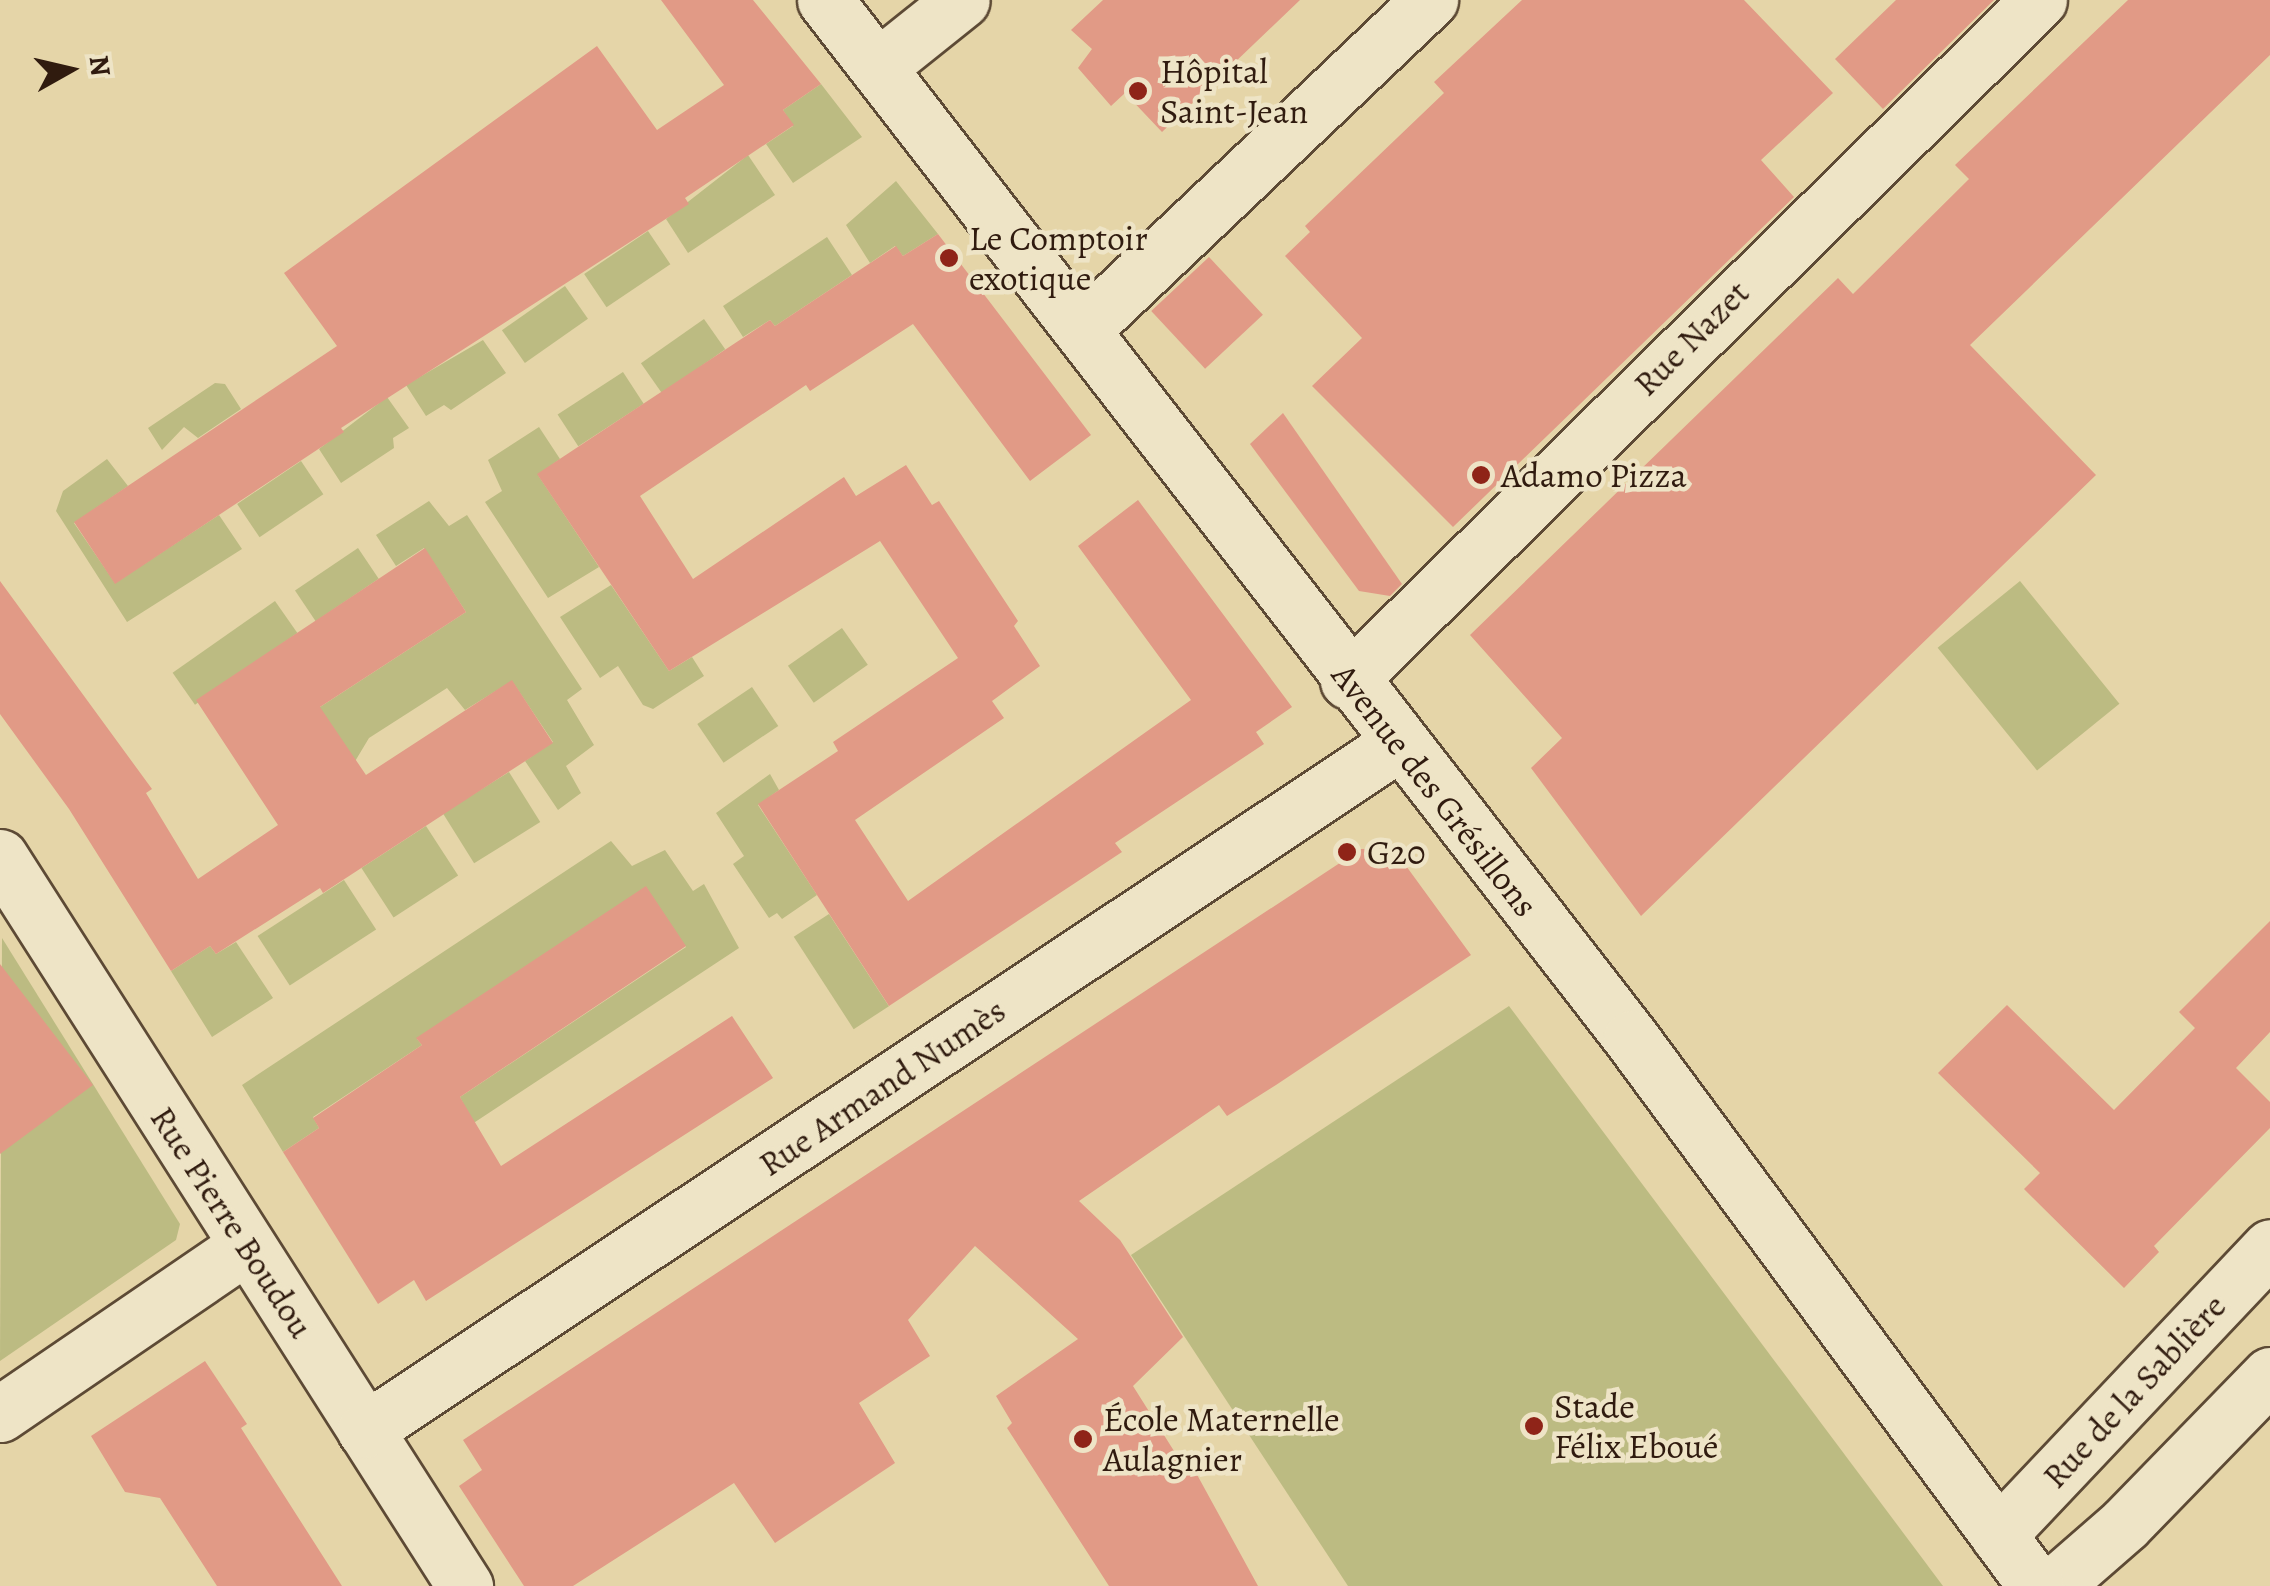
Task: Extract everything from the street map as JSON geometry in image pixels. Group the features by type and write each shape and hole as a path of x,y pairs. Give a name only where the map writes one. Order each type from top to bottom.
{"street":[{"name":"Avenue des Grésillons","path":"825,0 1348,681 1676,1097 2036,1586"},
{"path":"878,67 962,0"},
{"path":"1082,330 1430,0"},
{"name":"Rue Nazet","path":"1348,681 2039,0"},
{"name":"Rue Armand Numès","path":"366,1430 1399,743"},
{"name":"Rue Pierre Boudou","path":"0,858 466,1586"},
{"path":"0,1414 246,1246"},
{"name":"Rue de la Sablière","path":"1998,1535 2270,1246"},
{"path":"2054,1586 2125,1524 2270,1375"}],"shaded area":[{"path":"821,84 862,137 793,183 766,144 793,126 783,110"},
{"path":"748,155 775,195 688,253 666,219"},
{"path":"896,181 938,234 903,256 895,246 870,263 846,225"},
{"path":"648,231 670,264 607,307 584,274"},
{"path":"827,237 852,275 775,326 770,320 743,337 723,306"},
{"path":"565,286 588,319 525,363 502,330"},
{"path":"704,319 725,349 662,393 641,363"},
{"path":"483,340 506,373 451,410 444,405 426,416 406,385"},
{"path":"623,372 644,404 578,446 558,414"},
{"path":"215,383 225,384 241,409 198,438 184,427 162,450 148,428"},
{"path":"387,397 409,428 393,438 394,448 341,483 319,449"},
{"path":"539,427 560,459 538,475 599,567 548,598 485,502 502,491 488,460"},
{"path":"107,459 128,486 74,523 115,583 219,515 242,549 127,622 56,511 63,491"},
{"path":"301,461 323,494 260,537 237,504"},
{"path":"429,501 449,526 467,515 582,689 567,700 594,745 566,766 581,793 558,810 525,761 553,742 512,681 465,710 447,688 369,738 354,763 294,724 466,612 424,548 396,566 376,535"},
{"path":"358,548 379,579 316,621 295,590"},
{"path":"2020,581 2119,704 2037,770 1938,648"},
{"path":"611,585 669,671 692,657 704,676 653,709 643,705 618,666 600,678 560,617"},
{"path":"275,601 297,633 195,705 173,673"},
{"path":"842,628 868,665 814,703 788,666"},
{"path":"752,687 778,726 724,763 697,724"},
{"path":"509,772 540,822 474,863 443,813"},
{"path":"770,774 779,790 758,805 817,895 782,919 777,913 769,918 733,864 744,856 716,813"},
{"path":"426,826 458,875 394,917 361,868"},
{"path":"611,841 632,866 665,850 693,891 704,884 739,948 381,1184 463,1103 460,1097 686,947 646,887 417,1039 422,1045 313,1117 319,1128 283,1152 242,1085"},
{"path":"344,880 376,929 290,986 258,936"},
{"path":"829,914 889,1006 854,1029 794,937"},
{"path":"2,938 180,1224 176,1240 0,1361"},
{"path":"236,942 273,998 212,1037 171,971 210,946 216,954"},
{"name":"Stade Félix Eboué","path":"1509,1006 1943,1586 1348,1586 1131,1255"}],"building":[{"path":"661,0 753,0 821,84 783,110 794,125 685,198 689,204 341,428 344,432 115,584 74,522 337,346 284,273 597,46 657,130 724,85"},
{"path":"1103,0 1300,0 1162,132 1125,93 1111,106 1078,68 1092,49 1071,30"},
{"path":"1522,0 1744,0 1833,93 1761,160 1794,197 1453,527 1312,386 1362,338 1285,256 1310,232 1305,226 1444,93 1434,82"},
{"path":"1896,0 1994,0 1883,109 1835,59"},
{"path":"2128,0 2270,0 2270,55 1970,345 2096,475 1641,916 1531,768 1562,738 1470,635 1838,278 1853,294 1969,179 1955,165"},
{"path":"938,234 1091,435 1030,481 913,324 810,391 806,385 640,496 693,579 844,477 856,496 906,465 932,505 939,501 1018,621 1014,626 1040,666 992,701 1004,718 855,820 908,901 1191,700 1078,546 1138,500 1292,707 1256,732 1264,744 1115,843 1122,852 889,1006 758,804 838,751 833,742 958,658 880,541 669,671 537,474 770,320 775,326 896,246 903,256"},
{"path":"1209,257 1263,315 1205,369 1151,311"},
{"path":"1283,413 1402,584 1390,596 1359,591 1250,444"},
{"path":"425,548 466,612 320,707 366,775 512,680 553,743 323,893 320,888 216,954 210,946 171,971 69,809 0,714 0,581 152,789 146,793 198,879 278,825 196,700"},
{"path":"1393,848 1471,955 1227,1116 1219,1105 1079,1201 1120,1240 1183,1337 1133,1386 1186,1470 1195,1471 1258,1586 1109,1586 1007,1428 1012,1423 996,1396 1078,1339 975,1246 908,1320 930,1356 859,1403 895,1463 775,1543 734,1483 573,1586 524,1586 459,1486 482,1470 463,1440 1361,849"},
{"path":"646,886 686,946 460,1097 501,1166 732,1016 773,1078 426,1301 414,1280 378,1304 283,1152 319,1128 313,1118 422,1045 416,1038"},
{"path":"2270,921 2270,1032 2236,1068 2270,1102 2270,1128 2154,1246 2159,1252 2124,1288 2024,1189 2040,1173 1938,1073 2007,1005 2114,1110 2195,1028 2179,1012"},
{"path":"0,964 93,1085 0,1154"},
{"path":"205,1361 247,1424 241,1428 342,1586 217,1586 160,1498 125,1492 91,1436"}],"place":[{"name":"Hôpital Saint-Jean","path":"1138,91"},
{"name":"Le Comptoir exotique","path":"949,258"},
{"name":"Adamo Pizza","path":"1481,475"},
{"name":"G20","path":"1347,852"},
{"name":"Stade Félix Eboué","path":"1534,1426"},
{"name":"École Maternelle Aulagnier","path":"1083,1439"}]}
